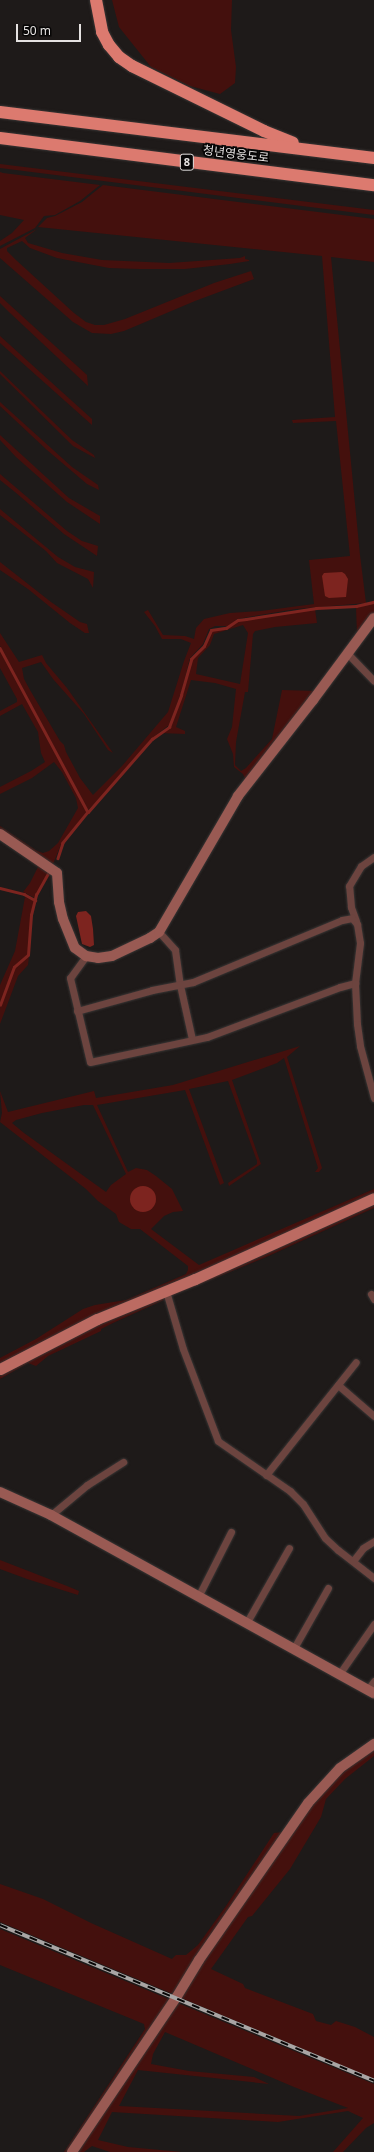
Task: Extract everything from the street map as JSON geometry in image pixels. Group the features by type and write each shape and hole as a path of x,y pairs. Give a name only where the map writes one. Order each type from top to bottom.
{"highway":[{"path":"96,0 102,32 109,45 119,57 132,66 276,137 321,152"},
{"name":"청년영웅도로","path":"0,112 374,158"},
{"name":"청년영웅도로","path":"0,138 374,185"}],"main road":[{"path":"0,1369 97,1319 166,1291 374,1198"}],"street":[{"path":"0,834 57,873 59,902 63,919 75,948 86,956 98,958 112,956 133,947 159,932 238,796 374,618"},
{"path":"348,654 374,681"},
{"path":"374,857 361,866 349,886 351,907 357,924 360,943 355,983 360,1046 374,1098"},
{"path":"77,1011 152,990 193,982 342,920 352,918 357,924"},
{"path":"159,932 175,950 180,985 192,1039"},
{"path":"86,956 70,978 90,1062 207,1037 340,987 355,983"},
{"path":"166,1291 183,1349 218,1441 290,1491 303,1504 325,1538 352,1562 374,1578"},
{"path":"266,1475 356,1362"},
{"path":"338,1385 374,1416"},
{"path":"51,1515 87,1485 123,1462"},
{"path":"0,1492 51,1515 198,1597 340,1673 372,1688"},
{"path":"198,1597 231,1532"},
{"path":"352,1562 363,1548 374,1541"},
{"path":"247,1622 289,1548"},
{"path":"294,1648 328,1588"},
{"path":"340,1673 374,1624"},
{"path":"72,2152 176,1998 199,1960 308,1803 340,1768 374,1744"}],"shaded area":[{"path":"112,0 232,0 231,30 236,67 235,83 220,94 190,86 151,67 119,27"},
{"path":"0,164 374,210 374,215 0,168"},
{"path":"0,172 100,185 80,201 55,215 44,216 35,228 0,246 0,241 12,233 24,220 0,215"},
{"path":"103,185 374,219 374,262 331,257 366,603 296,609 237,619 229,626 215,626 209,629 203,644 190,658 181,693 169,725 151,739 111,787 88,810 0,646 0,633 19,662 42,655 46,663 67,688 113,753 108,750 84,714 53,679 41,662 22,668 24,679 30,690 60,741 64,745 66,752 80,778 93,795 122,766 168,712 191,643 181,639 162,639 155,626 144,612 148,610 163,635 185,636 194,639 196,628 204,619 230,613 261,611 314,604 309,560 350,556 336,421 293,423 292,420 335,417 322,256 38,227 47,218 55,216 82,202"},
{"path":"37,229 25,238 28,243 62,253 102,260 169,263 240,258 245,256 245,259 249,260 230,264 185,269 109,268 57,258 30,248 22,241 7,248 7,251 16,260 74,313 86,322 95,325 104,325 125,319 214,283 251,271 254,279 195,301 124,331 111,334 92,333 73,322 0,258 0,249"},
{"path":"0,296 87,375 88,386 0,303"},
{"path":"0,336 92,419 92,425 0,343"},
{"path":"0,371 72,440 94,455 95,458 73,446 0,374"},
{"path":"0,402 72,467 98,485 99,490 87,484 47,450 0,406"},
{"path":"0,435 69,498 100,516 100,524 67,502 16,457 0,440"},
{"path":"0,474 67,531 82,541 98,546 97,556 64,534 0,480"},
{"path":"0,509 58,557 75,567 94,572 93,588 88,579 57,563 46,551 0,515"},
{"path":"0,562 51,602 80,622 87,624 89,633 85,633 70,623 28,589 0,570"},
{"path":"342,572 348,579 346,597 329,598 325,596 322,576 324,573"},
{"path":"374,602 374,616 357,634 356,607"},
{"path":"315,609 317,623 275,627 255,631 253,634 248,692 245,692 236,742 235,765 241,771 246,768 272,739 282,690 317,691 246,781 243,774 234,767 233,754 227,739 232,727 236,689 215,683 191,680 176,727 185,731 185,734 160,733 169,727 173,721 191,660 205,646 211,630 227,629 238,621","holes":["243,625 248,633 240,684 196,674 198,658 210,645 214,634"]},
{"path":"0,650 35,712 87,812 62,842 53,864 0,831 0,826 37,851 43,853 49,851 58,843 78,808 76,798 62,772 54,762 32,778 0,794 0,787 45,762 41,753 38,732 22,704 0,716 0,711 17,702 17,699 0,668"},
{"path":"0,836 49,871 35,898 23,892 30,883 38,867 0,840"},
{"path":"25,897 34,901 31,915 28,955 14,967 0,1003 0,985 15,951"},
{"path":"86,911 91,916 93,929 94,945 90,947 82,944 76,916 78,912"},
{"path":"29,956 28,965 18,976 0,1024 0,1007 15,968"},
{"path":"300,1046 287,1057 322,1168 319,1172 315,1172 318,1168 284,1058 277,1063 232,1080 261,1164 229,1186 228,1183 257,1164 257,1161 228,1081 189,1089 224,1183 220,1185 185,1090 97,1105 128,1172 136,1168 147,1170 156,1176 172,1189 183,1211 173,1212 164,1216 151,1229 199,1265 374,1189 374,1196 0,1365 0,1358 36,1339 83,1309 95,1305 126,1300 186,1274 188,1266 140,1229 131,1229 119,1222 116,1214 0,1122 2,1113 0,1091 8,1112 94,1091 96,1098 173,1085","holes":["84,1105 93,1105 126,1174 111,1185 106,1192 12,1123 16,1120 42,1113"]},
{"path":"143,1186 152,1190 156,1199 152,1208 143,1212 134,1208 130,1199 134,1190"},
{"path":"374,1202 374,1208 264,1258 169,1297 168,1293"},
{"path":"164,1295 166,1299 113,1323 101,1329 101,1331 48,1356 36,1366 28,1363 0,1379 0,1373 64,1341"},
{"path":"0,1560 79,1591 78,1595 0,1569"},
{"path":"374,1747 374,1756 345,1779 326,1799 321,1817 290,1869 252,1916 248,1917 211,1969 243,1984 245,1988 313,2014 316,2021 331,2025 336,2021 355,2027 374,2037 374,2079 179,1997 282,1845 328,1784"},
{"path":"284,1832 173,1994 0,1922 0,1884 43,1899 91,1923 172,1959 176,1955 186,1955 198,1945 226,1906 274,1833"},
{"path":"0,1929 171,2000 69,2152 64,2152 145,2029 144,2024 0,1965"},
{"path":"178,2003 374,2084 374,2123 366,2128 343,2152 333,2152 363,2118 348,2111 278,2122 112,2112 98,2140 128,2147 182,2152 110,2152 92,2146 84,2152 76,2152","holes":["165,2032 294,2087 348,2108 299,2116 119,2106 138,2070 269,2084 254,2077 189,2071 151,2064 153,2054"]}],"waterway":[{"path":"88,812 152,739 169,727 181,695 191,659 204,646 211,630 226,628 238,620 316,608 356,606 374,602"},
{"path":"0,648 88,812 63,843 58,858"},
{"path":"0,1005 14,967 28,955 31,915 36,895 49,872"},
{"path":"0,888 24,894 35,900"}],"railway":[{"path":"0,1925 374,2081"}]}
